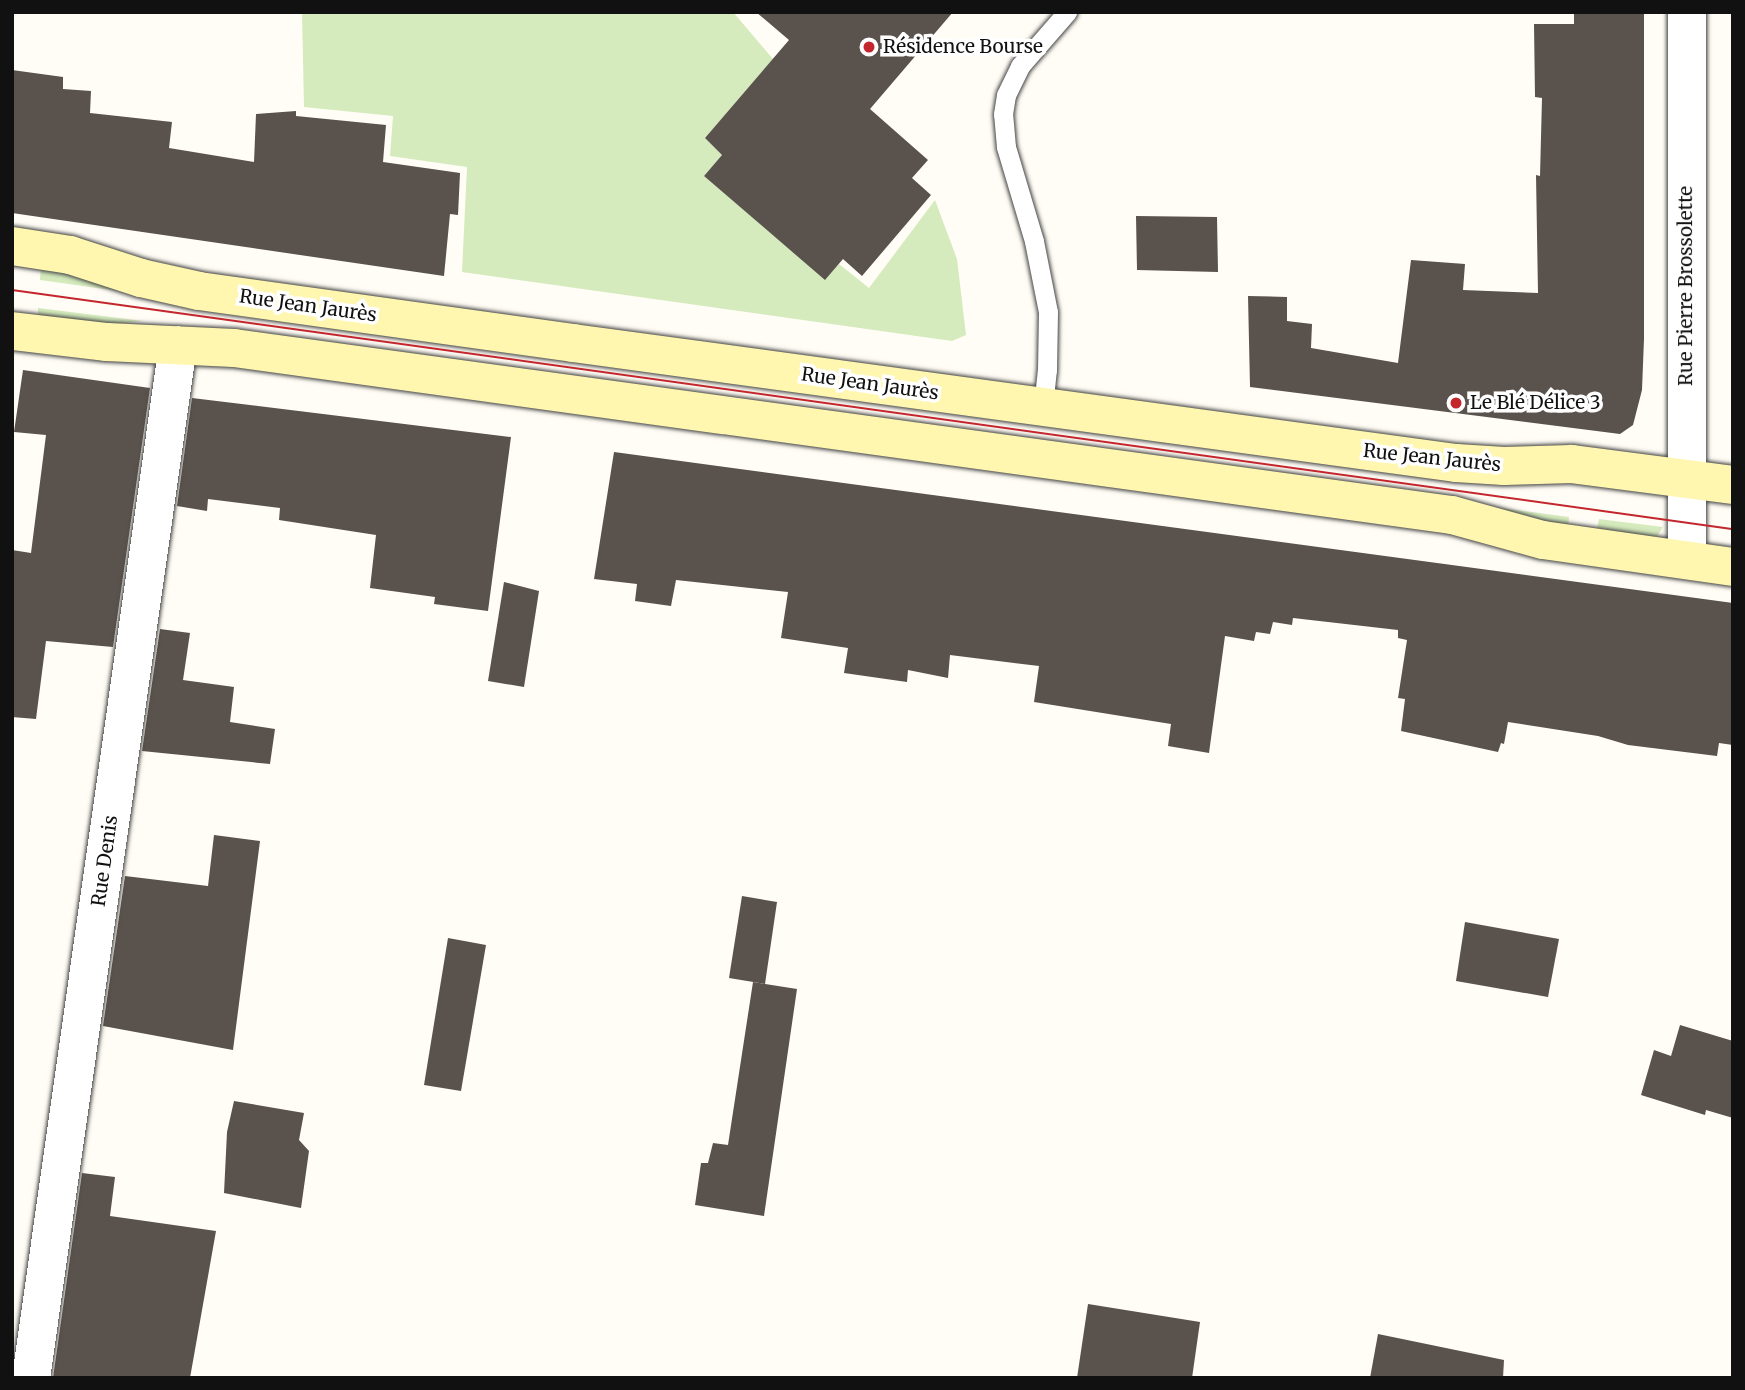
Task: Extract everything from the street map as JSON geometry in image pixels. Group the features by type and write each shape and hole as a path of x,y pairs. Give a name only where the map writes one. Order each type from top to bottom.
{"main road":[{"name":"Rue Jean Jaurès","path":"12,246 70,255 141,278 199,291 1473,465 1572,464 1733,485"},
{"path":"12,331 107,342 262,351 1452,515 1543,540 1733,567"}],"street":[{"name":"Rue Pierre Brossolette","path":"1687,12 1687,560"},
{"name":"Rue Denis","path":"31,1378 178,345"}],"lane":[{"path":"1043,408 1048,312 1037,252 1006,147 1003,114 1006,95 1020,66 1067,12"}],"green space":[{"path":"302,12 733,12 773,59 705,138 722,155 704,176 825,279 839,264 869,288 935,200 957,259 966,335 952,341 462,272 467,167 390,156 393,116 304,107"},
{"path":"41,266 147,295 40,280"},
{"path":"38,308 143,321 99,325 38,320"},
{"path":"1470,504 1569,517 1568,528"},
{"path":"1599,519 1663,527 1656,538 1596,535"}],"building":[{"path":"756,12 953,12 870,109 928,160 912,178 931,195 862,276 843,259 825,280 704,176 722,155 705,138 789,40"},
{"path":"1574,12 1644,12 1644,339 1642,390 1633,425 1620,434 1250,387 1248,296 1287,297 1287,321 1312,324 1311,348 1398,363 1411,260 1465,264 1463,290 1538,293 1536,175 1540,176 1542,98 1535,97 1534,24 1574,24"},
{"path":"12,70 63,77 63,89 91,91 90,113 172,122 169,148 254,162 256,114 296,111 296,116 386,125 383,162 460,173 458,215 450,214 444,276 12,213"},
{"path":"1136,216 1217,217 1218,272 1137,270"},
{"path":"23,370 150,388 113,647 46,641 36,719 12,717 12,550 31,553 46,435 14,432"},
{"path":"192,398 511,437 488,611 434,604 435,597 370,588 376,535 279,520 280,508 208,499 207,511 177,506"},
{"path":"614,452 1733,603 1733,745 1719,743 1717,756 1628,745 1598,736 1508,722 1504,744 1501,743 1498,752 1401,731 1405,699 1398,698 1407,640 1398,638 1398,630 1293,618 1292,625 1273,622 1270,634 1256,632 1254,641 1225,636 1209,753 1168,746 1171,724 1034,702 1039,666 950,655 948,678 908,670 907,682 844,673 848,648 781,638 788,592 676,580 671,606 635,601 637,584 594,579"},
{"path":"504,582 539,591 524,687 488,681"},
{"path":"160,629 190,633 183,680 234,687 230,722 275,729 270,764 142,751"},
{"path":"214,835 260,841 233,1050 103,1026 125,876 208,886"},
{"path":"742,896 777,902 765,984 729,978"},
{"path":"1465,922 1559,939 1548,997 1456,981"},
{"path":"448,938 486,945 461,1091 424,1085"},
{"path":"753,982 797,989 764,1216 695,1205 701,1163 708,1163 713,1143 728,1145"},
{"path":"1680,1025 1733,1041 1733,1118 1706,1110 1705,1115 1641,1095 1654,1050 1671,1056"},
{"path":"234,1101 304,1113 299,1140 309,1151 301,1208 224,1193 227,1132"},
{"path":"82,1173 115,1177 110,1216 216,1231 190,1378 53,1378"},
{"path":"1088,1304 1200,1322 1192,1378 1077,1378"},
{"path":"1378,1334 1504,1360 1503,1378 1370,1378"}],"tram line":[{"path":"12,290 1733,529"}],"place":[{"name":"Résidence Bourse","path":"869,47"},
{"name":"Le Blé Délice 3","path":"1456,403"}]}
